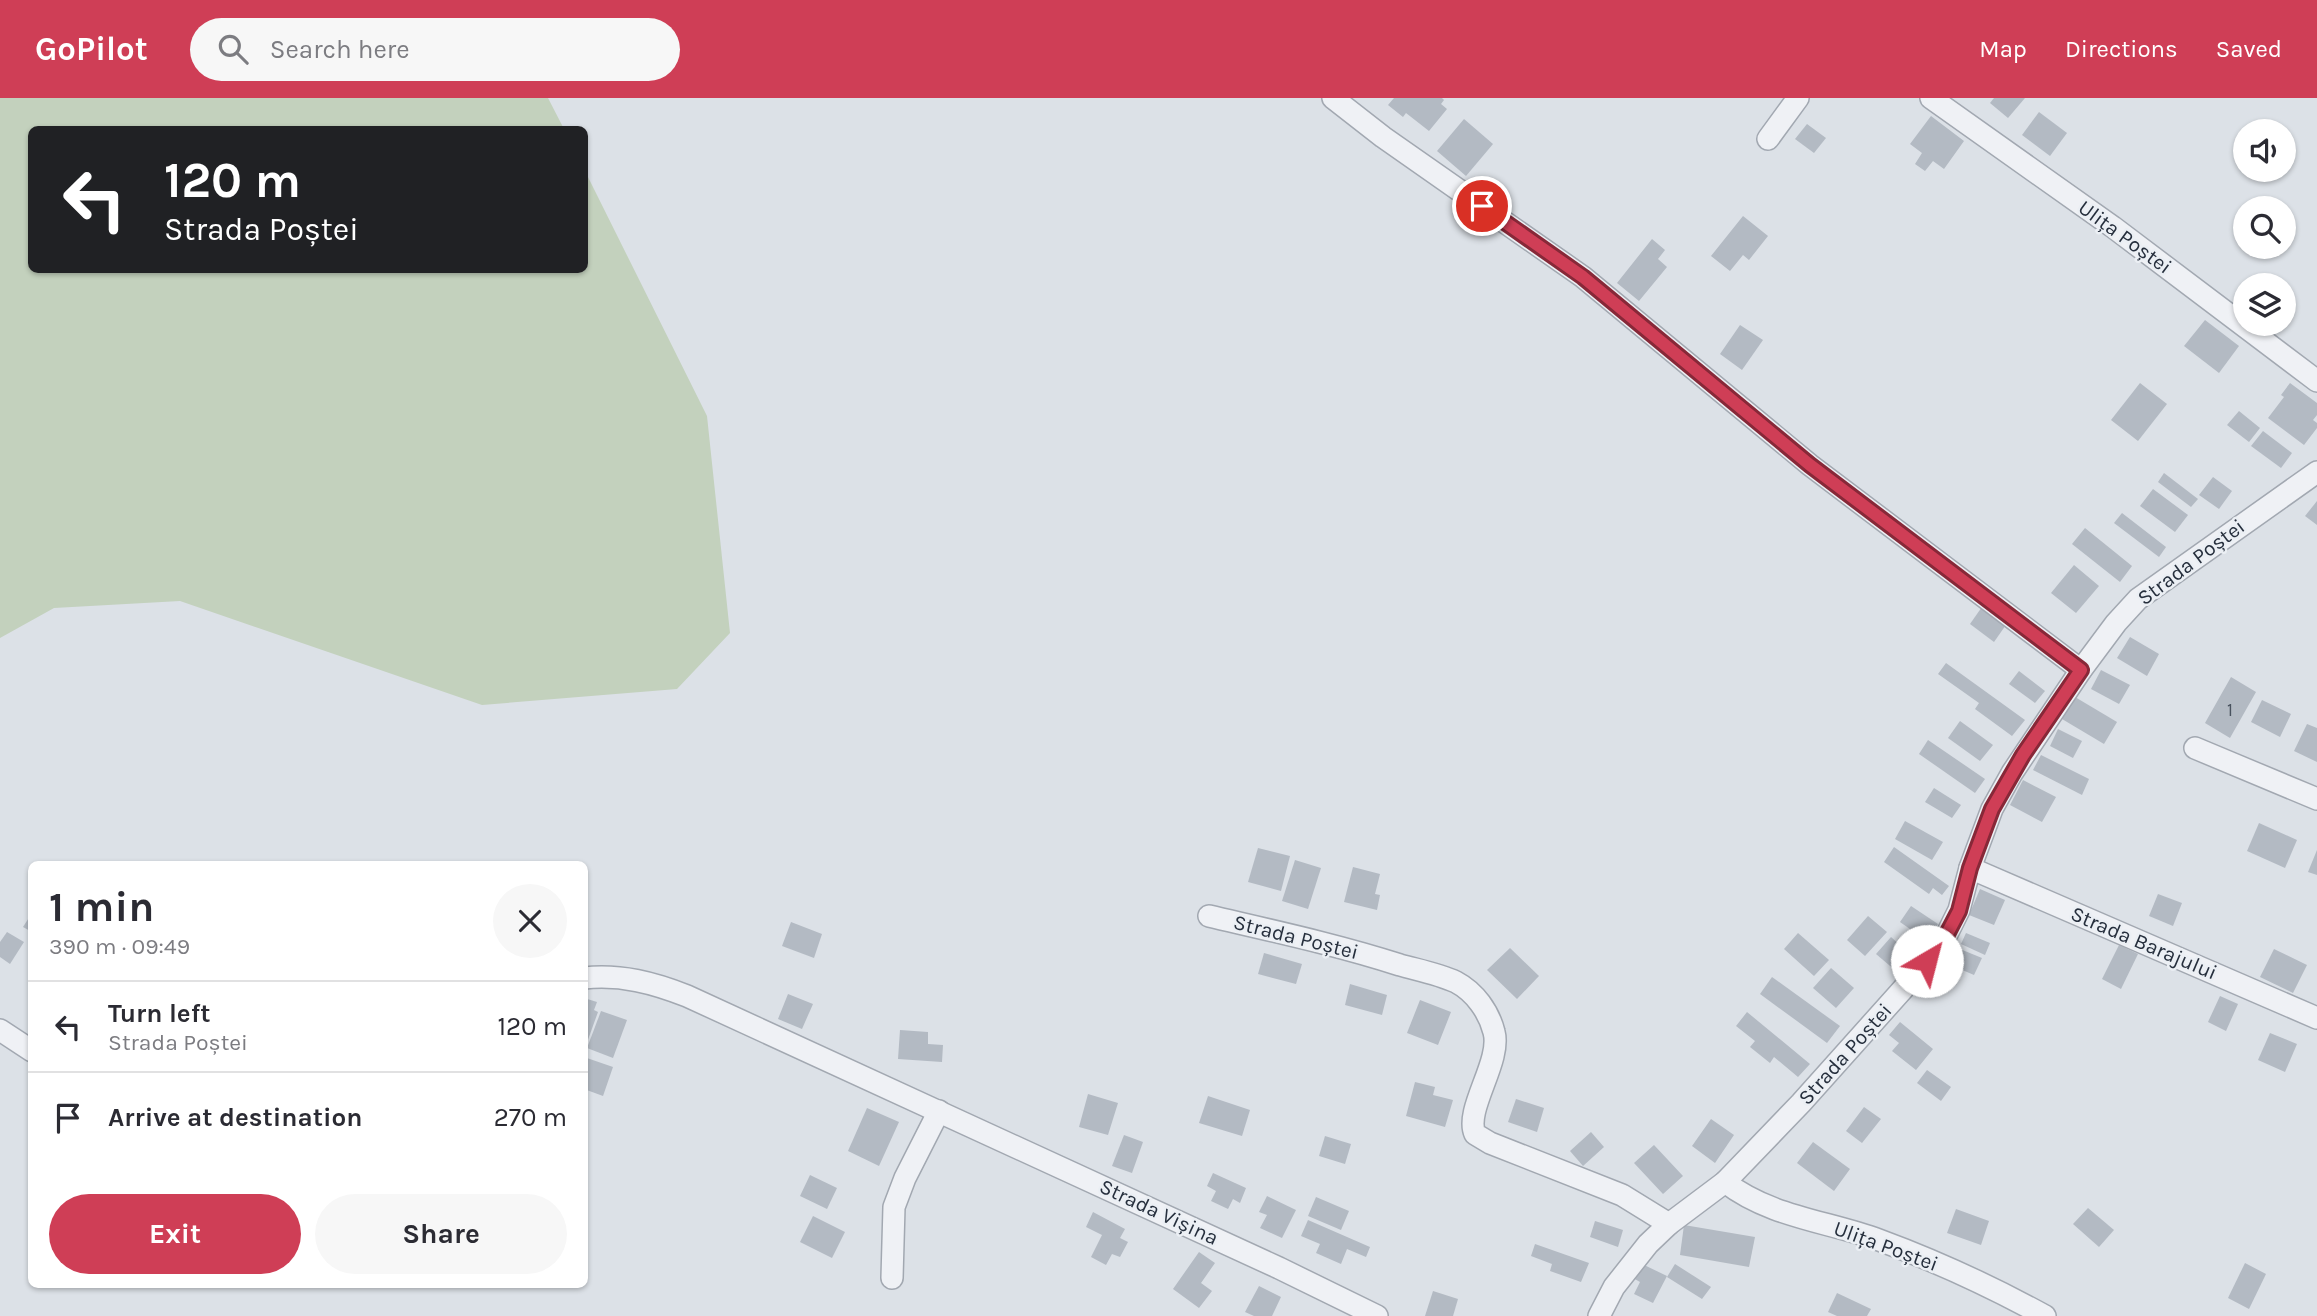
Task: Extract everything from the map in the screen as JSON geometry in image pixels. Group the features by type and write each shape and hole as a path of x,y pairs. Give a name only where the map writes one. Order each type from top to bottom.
{"street":[{"path":"1334,98 1383,137 1583,277 1810,465 2081,670"},
{"path":"1768,139 1798,98"},
{"name":"Ulița Poștei","path":"1930,98 2113,227 2317,381"},
{"name":"Strada Poștei","path":"1599,1316 1614,1287 1632,1263 1669,1224 1725,1182 1801,1103 1927,961 1947,934 1959,911 1970,868 1992,809 2005,785 2046,720 2116,623 2138,599 2317,472"},
{"path":"2195,748 2317,799"},
{"name":"Strada Barajului","path":"1970,868 2317,1018"},
{"name":"Strada Poștei","path":"1209,916 1371,956 1456,983 1473,994 1485,1011 1495,1034 1490,1063 1472,1123 1475,1134 1490,1143 1622,1195 1669,1224"},
{"name":"Strada Vișina","path":"588,978 638,980 673,990 1267,1262 1377,1316"},
{"path":"0,1030 28,1048"},
{"path":"892,1278 894,1208 905,1178 939,1111"},
{"name":"Ulița Poștei","path":"1725,1182 1742,1195 1769,1208 1879,1240 1988,1287 2045,1316"}],"green space":[{"path":"0,98 548,98 562,126 28,126 28,273 588,273 588,177 707,416 730,633 677,689 482,705 180,601 54,608 0,638"}],"building":[{"path":"1394,98 1442,98 1444,100 1441,104 1447,109 1429,131 1406,113 1403,117 1388,105"},
{"path":"1994,98 2025,98 2008,118 1990,103"},
{"path":"2039,112 2067,133 2050,156 2022,135"},
{"path":"1931,116 1964,141 1944,169 1933,161 1925,171 1915,164 1922,153 1910,144"},
{"path":"1464,119 1493,144 1466,176 1437,151"},
{"path":"1807,124 1826,138 1814,153 1795,139"},
{"path":"1743,216 1768,236 1749,260 1743,255 1730,271 1711,256"},
{"path":"1652,239 1665,250 1658,259 1667,267 1639,301 1617,283"},
{"path":"2205,320 2239,346 2219,373 2184,346"},
{"path":"1740,325 1763,340 1742,370 1720,354"},
{"path":"2140,383 2167,404 2138,441 2111,420"},
{"path":"2290,383 2317,403 2317,415 2313,420 2317,423 2317,428 2304,445 2268,418 2284,397 2281,395"},
{"path":"2239,411 2260,428 2249,442 2227,425"},
{"path":"2263,431 2292,453 2281,468 2251,446"},
{"path":"2164,473 2198,499 2191,507 2158,482"},
{"path":"2213,477 2232,491 2219,509 2199,495"},
{"path":"2153,489 2188,515 2175,532 2140,506"},
{"path":"2317,501 2317,525 2305,516"},
{"path":"2122,513 2166,547 2159,557 2114,523"},
{"path":"2085,528 2132,566 2120,582 2072,544"},
{"path":"2074,565 2099,586 2076,613 2051,593"},
{"path":"1984,604 2008,622 1994,642 1970,624"},
{"path":"2130,637 2159,654 2147,676 2117,658"},
{"path":"1946,663 2025,720 2012,736 1975,709 1979,703 1938,674"},
{"path":"2101,670 2130,685 2119,704 2091,689"},
{"path":"2019,671 2045,691 2035,703 2009,684"},
{"path":"2231,677 2256,692 2230,738 2205,723"},
{"path":"2075,697 2117,722 2104,744 2062,719"},
{"path":"2262,700 2291,714 2280,737 2251,722"},
{"path":"1960,721 1993,745 1980,761 1948,738"},
{"path":"2307,724 2317,728 2317,762 2294,751"},
{"path":"2058,729 2082,741 2073,758 2050,746"},
{"path":"1928,740 1985,779 1975,793 1919,754"},
{"path":"2041,755 2089,779 2082,795 2033,770"},
{"path":"2023,780 2056,797 2042,822 2010,805"},
{"path":"1934,788 1961,805 1952,818 1925,802"},
{"path":"1905,821 1943,842 1932,860 1895,839"},
{"path":"2259,823 2297,840 2285,868 2247,851"},
{"path":"1894,847 1949,886 1942,895 1933,888 1929,894 1884,862"},
{"path":"1258,848 1290,856 1281,891 1248,882"},
{"path":"2317,850 2317,875 2308,872"},
{"path":"1295,860 1321,868 1308,909 1282,901"},
{"path":"1353,867 1380,874 1375,894 1380,895 1377,910 1344,902"},
{"path":"1980,889 2005,900 1994,925 1969,915"},
{"path":"2158,894 2182,903 2173,926 2149,916"},
{"path":"1911,906 1938,924 1927,941 1900,922"},
{"path":"1868,916 1887,932 1865,956 1847,940"},
{"path":"791,922 822,934 814,958 782,946"},
{"path":"7,932 24,942 10,964 0,957 0,942"},
{"path":"1798,933 1829,960 1814,976 1784,949"},
{"path":"1966,933 1990,943 1985,955 1961,944"},
{"path":"1891,937 1911,955 1896,971 1876,954"},
{"path":"2119,945 2138,954 2121,989 2102,979"},
{"path":"1510,948 1539,976 1517,999 1487,970"},
{"path":"1960,949 1982,958 1974,975 1953,966"},
{"path":"2274,949 2307,965 2293,993 2260,977"},
{"path":"1264,953 1302,964 1296,984 1258,974"},
{"path":"1831,968 1854,988 1836,1008 1813,988"},
{"path":"1772,977 1840,1026 1827,1043 1760,994"},
{"path":"1350,984 1387,995 1382,1015 1345,1005"},
{"path":"788,994 813,1004 802,1029 778,1019"},
{"path":"2220,996 2238,1004 2226,1031 2208,1022"},
{"path":"588,999 597,1002 594,1010 598,1012 588,1040"},
{"path":"1420,1000 1451,1012 1438,1045 1407,1033"},
{"path":"601,1011 627,1020 613,1058 588,1048"},
{"path":"1747,1012 1810,1064 1798,1077 1774,1057 1770,1063 1750,1047 1755,1041 1736,1026"},
{"path":"1900,1022 1933,1049 1916,1070 1892,1051 1899,1043 1889,1035"},
{"path":"900,1030 928,1032 928,1044 943,1045 942,1062 898,1059"},
{"path":"2270,1033 2297,1044 2285,1072 2258,1060"},
{"path":"588,1058 613,1067 603,1096 588,1090"},
{"path":"1927,1070 1951,1087 1941,1101 1917,1083"},
{"path":"1415,1082 1435,1087 1433,1095 1453,1100 1445,1127 1406,1116"},
{"path":"1088,1094 1118,1103 1108,1135 1079,1127"},
{"path":"1208,1096 1250,1110 1242,1136 1199,1123"},
{"path":"1516,1099 1544,1108 1537,1132 1508,1122"},
{"path":"1864,1107 1881,1119 1862,1143 1846,1131"},
{"path":"867,1108 899,1122 879,1166 848,1151"},
{"path":"1711,1119 1734,1135 1715,1163 1692,1146"},
{"path":"1591,1132 1604,1147 1583,1166 1570,1151"},
{"path":"1124,1135 1143,1142 1132,1173 1112,1166"},
{"path":"1325,1136 1351,1144 1345,1164 1319,1156"},
{"path":"1813,1142 1850,1169 1834,1191 1797,1163"},
{"path":"1654,1145 1683,1176 1663,1194 1634,1163"},
{"path":"1213,1173 1246,1188 1240,1203 1233,1199 1228,1209 1211,1201 1216,1191 1207,1186"},
{"path":"810,1175 837,1188 827,1209 800,1196"},
{"path":"1267,1196 1296,1210 1282,1238 1260,1228 1267,1215 1259,1212"},
{"path":"1316,1197 1349,1211 1341,1230 1308,1216"},
{"path":"2088,1208 2114,1230 2099,1247 2073,1224"},
{"path":"1956,1209 1989,1221 1981,1245 1947,1233"},
{"path":"1093,1212 1125,1229 1120,1238 1128,1242 1120,1257 1112,1254 1106,1265 1091,1257 1102,1235 1086,1227"},
{"path":"813,1216 845,1232 832,1258 800,1242"},
{"path":"1308,1220 1370,1247 1366,1257 1347,1249 1341,1264 1316,1253 1320,1244 1301,1236"},
{"path":"1595,1221 1623,1230 1618,1247 1590,1237"},
{"path":"1684,1225 1755,1237 1749,1267 1680,1255"},
{"path":"1535,1244 1589,1263 1581,1282 1550,1271 1552,1264 1531,1256"},
{"path":"1199,1252 1215,1263 1201,1283 1212,1291 1199,1308 1173,1289"},
{"path":"1640,1263 1667,1276 1653,1303 1634,1294 1640,1282 1633,1278"},
{"path":"2245,1263 2266,1274 2249,1309 2228,1298"},
{"path":"1675,1264 1711,1287 1702,1299 1667,1277"},
{"path":"1259,1286 1281,1297 1272,1316 1254,1316 1245,1312"},
{"path":"1433,1291 1458,1299 1453,1316 1425,1316"},
{"path":"1837,1293 1871,1309 1867,1316 1837,1316 1828,1312"}],"route":[{"path":"1482,206 1583,277 1810,465 2081,670 2023,755 1992,809 1970,868 1959,911 1947,934 1927,961"}]}
